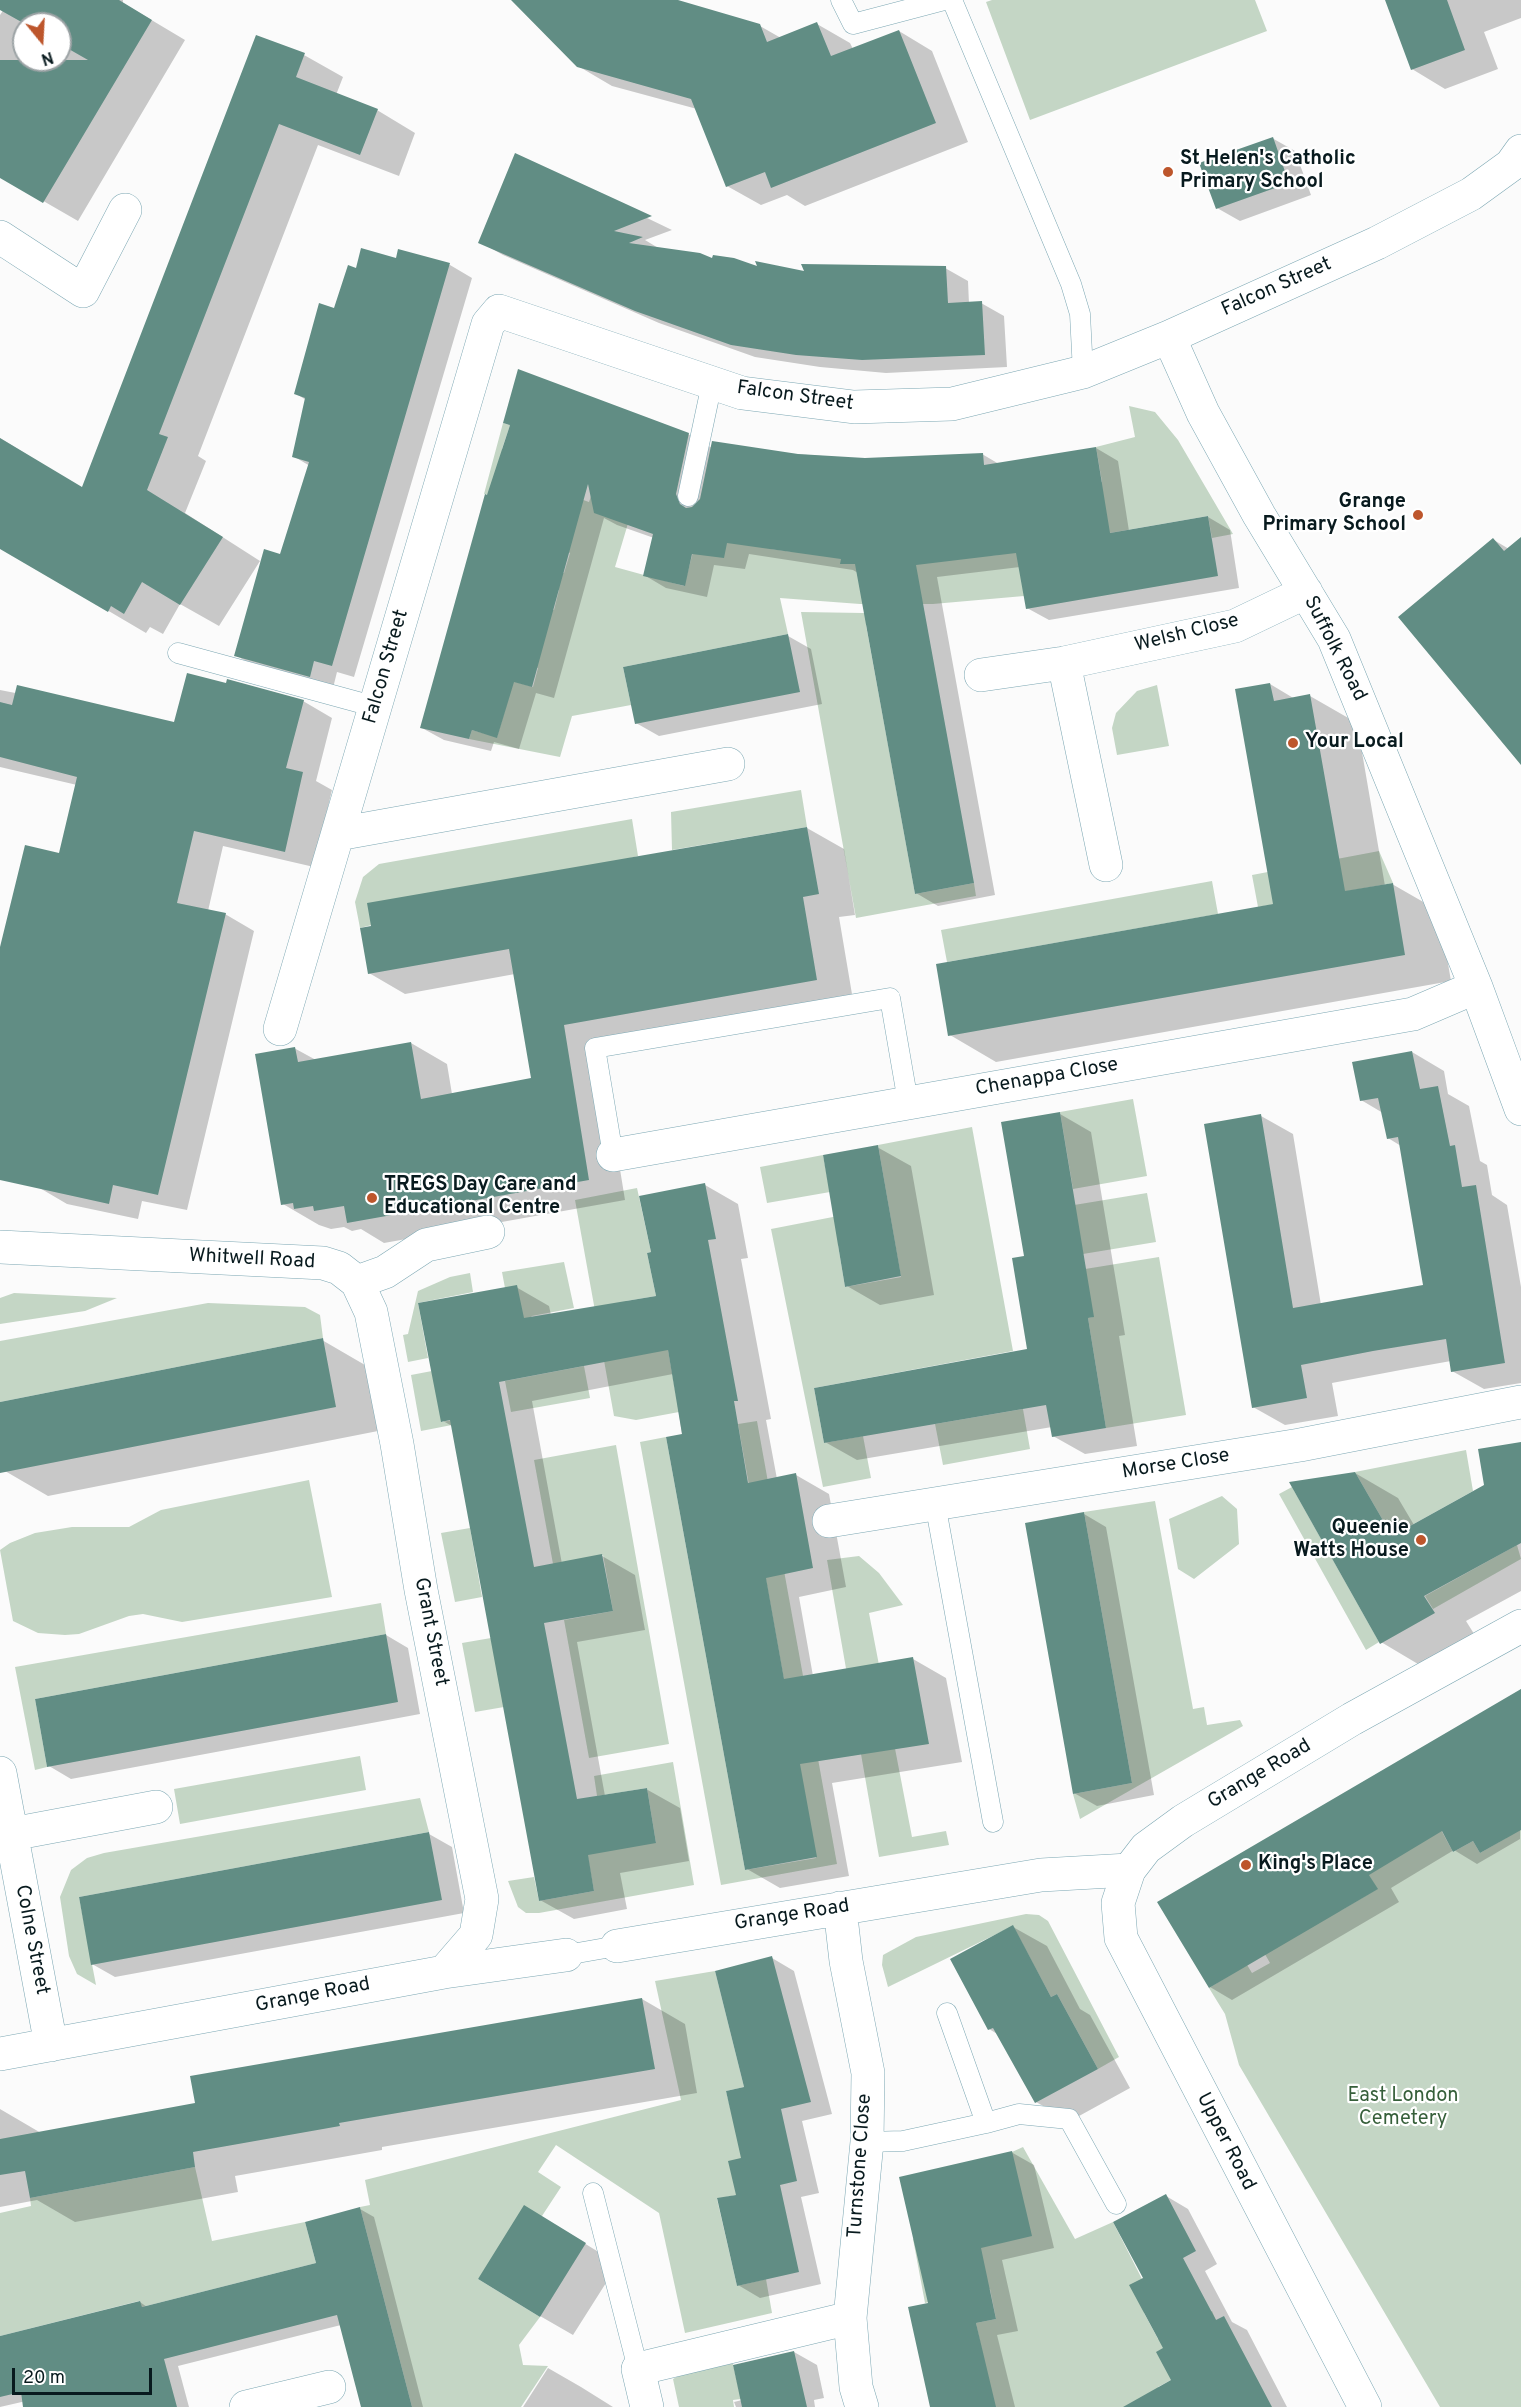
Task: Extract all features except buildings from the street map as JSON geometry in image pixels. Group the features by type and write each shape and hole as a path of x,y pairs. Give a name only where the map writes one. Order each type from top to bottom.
{"street":[{"name":"Falcon Street","path":"280,1029 319,890 376,707 488,324 500,311 742,393 854,407 952,404 1083,372 1169,337 1377,243 1471,194 1511,165 1521,151"},
{"path":"0,237 83,291 125,210"},
{"name":"Suffolk Road","path":"1169,337 1203,413 1259,515 1334,639 1363,705 1476,987 1521,1109"},
{"name":"Welsh Close","path":"981,675 1064,663 1234,626 1306,592"},
{"path":"1064,663 1106,865"},
{"path":"338,834 728,764"},
{"name":"Chenappa Close","path":"613,1155 1413,1014 1476,987"},
{"path":"357,1282 385,1272 426,1245 488,1232"},
{"name":"Whitwell Road","path":"0,1247 323,1263 339,1268 357,1282"},
{"name":"Grant Street","path":"357,1282 373,1323 397,1444 421,1590 482,1899 476,1935 444,1972"},
{"name":"Morse Close","path":"829,1521 1300,1445 1521,1402"},
{"name":"Grange Road","path":"616,1946 1067,1871 1129,1870 1146,1848 1183,1821 1352,1719 1521,1626"},
{"name":"Colne Street","path":"0,1773 51,2045"},
{"path":"12,1834 156,1808"},
{"name":"Upper Road","path":"1129,1870 1118,1903 1120,1938 1365,2407"},
{"name":"Turnstone Close","path":"840,1908 846,1961 868,2073 867,2142 850,2318 856,2387 861,2407"},
{"name":"Grange Road","path":"0,2054 444,1972 566,1955"},
{"path":"647,2407 638,2369 850,2318"},
{"path":"246,2407 329,2386"}],"lane":[{"path":"841,0 853,24 944,0"},
{"path":"952,0 1071,284 1080,314 1083,372"},
{"path":"688,496 712,383"},
{"path":"178,654 376,707"},
{"path":"613,1155 595,1048 890,998 908,1102"},
{"path":"935,1503 993,1822"},
{"name":"Grange Road","path":"566,1955 616,1946"},
{"path":"947,2013 986,2123"},
{"path":"867,2142 903,2141 1019,2114 1069,2119 1116,2204"},
{"path":"593,2193 638,2369"}],"green space":[{"path":"992,0 1255,0 1267,31 1030,120 986,2"},
{"path":"1129,406 1155,412 1178,440 1233,534 1212,538 1208,516 1069,540 1024,596 933,604 860,604 780,598 788,634 623,667 631,705 572,716 560,757 469,739 472,730 497,737 509,696 489,674 533,687 538,668 529,665 535,605 554,610 559,590 519,579 523,561 564,573 570,553 550,544 559,516 484,494 503,423 510,425 502,449 569,495 589,502 592,493 635,500 615,567 684,586 693,552 730,527 771,549 793,552 841,535 841,564 998,555 990,500 1102,482 1096,447 1135,437"},
{"path":"801,612 925,614 866,625 915,894 974,883 976,896 856,918"},
{"path":"1157,685 1169,746 1117,755 1112,728 1116,713 1137,691"},
{"path":"801,790 807,827 672,850 671,812"},
{"path":"632,819 638,856 360,928 355,902 363,877 379,864"},
{"path":"1379,851 1393,883 1258,907 1252,875"},
{"path":"1212,881 1218,914 947,962 941,930"},
{"path":"1133,1099 1147,1176 1073,1189 1060,1112"},
{"path":"972,1127 1013,1351 814,1388 824,1443 863,1436 871,1478 823,1487 771,1229 838,1216 838,1245 845,1287 901,1277 878,1145"},
{"path":"823,1155 830,1192 767,1203 760,1167"},
{"path":"637,1188 651,1252 647,1253 656,1296 626,1301 668,1350 679,1412 636,1420 614,1416 575,1200"},
{"path":"1147,1193 1156,1242 1083,1254 1074,1205"},
{"path":"1159,1257 1186,1415 1106,1428 1088,1318 1093,1317 1085,1269"},
{"path":"564,1262 574,1308 532,1316 524,1324 505,1288 502,1272"},
{"path":"470,1273 473,1292 418,1303 428,1358 408,1362 403,1335 408,1334 418,1291 450,1277"},
{"path":"14,1293 117,1298 85,1311 0,1324 0,1298"},
{"path":"208,1303 305,1307 320,1315 323,1338 0,1402 0,1341"},
{"path":"584,1366 590,1398 511,1412 505,1381"},
{"path":"432,1371 442,1422 497,1412 498,1416 421,1431 411,1375"},
{"path":"1023,1409 1030,1449 943,1465 935,1424"},
{"path":"757,1421 837,1864 721,1885 640,1442 666,1437 745,1870 816,1858 738,1424"},
{"path":"616,1445 669,1744 589,1758 564,1620 613,1611 603,1555 553,1564 534,1460"},
{"path":"1466,1450 1473,1491 1392,1536 1355,1472"},
{"path":"309,1480 332,1597 182,1622 143,1614 129,1616 79,1634 38,1633 13,1621 0,1550 10,1543 35,1533 72,1527 129,1527 161,1510"},
{"path":"1292,1487 1379,1642 1366,1650 1279,1494"},
{"path":"1222,1496 1237,1509 1239,1544 1194,1579 1178,1569 1169,1519"},
{"path":"1155,1501 1193,1709 1204,1707 1207,1725 1240,1720 1243,1726 1080,1819 1073,1794 1132,1783 1084,1512"},
{"path":"470,1528 482,1597 455,1602 441,1533"},
{"path":"1517,1545 1521,1559 1433,1609 1425,1596"},
{"path":"859,1556 879,1573 903,1605 869,1613 912,1837 946,1831 949,1845 879,1857 827,1560"},
{"path":"381,1603 386,1634 35,1699 47,1767 35,1770 15,1667"},
{"path":"491,1638 504,1707 475,1712 462,1643"},
{"path":"360,1756 366,1790 180,1824 174,1789"},
{"path":"673,1762 694,1885 539,1913 526,1913 518,1907 508,1881 534,1877 539,1901 594,1891 585,1842 656,1843 647,1788 597,1796 594,1776"},
{"path":"420,1798 429,1832 79,1897 96,1985 77,1974 69,1956 60,1897 71,1870 87,1858 104,1853"},
{"name":"East London Cemetery","path":"1521,1801 1521,2407 1440,2407 1239,2065 1225,2014 1209,1988 1235,1972 1229,1935 1252,1973 1270,1963 1242,1914 1340,1911 1377,1889 1353,1848 1427,1804 1453,1852 1473,1841 1480,1853 1506,1838"},
{"path":"1026,1914 1039,1915 1048,1921 1119,2057 1098,2069 1057,1994 1051,1997 1013,1926 888,1987 882,1965 883,1955 916,1937"},
{"path":"715,1971 744,2087 726,2091 743,2158 736,2195 717,2199 737,2286 766,2279 772,2313 685,2333 659,2213 556,2145 538,2172 561,2187 542,2216 478,2279 540,2317 519,2345 523,2365 548,2366 521,2407 412,2407 360,2207 370,2205 365,2180 681,2100 655,1981"},
{"path":"1023,2147 1075,2239 1113,2222 1142,2279 1144,2313 1158,2339 1212,2311 1216,2320 1171,2380 1158,2387 1169,2407 994,2407 976,2323 996,2319 990,2289 925,2303 913,2239 944,2232 1012,2152"},
{"path":"195,2167 212,2241 305,2222 316,2263 142,2307 139,2301 0,2336 0,2213 31,2206 30,2198"},
{"path":"732,2360 741,2399 733,2400 734,2407 679,2407 673,2379 693,2368"}],"place":[{"name":"St Helen's Catholic Primary School","path":"1168,172"},
{"name":"Grange Primary School","path":"1418,515"},
{"name":"Your Local","path":"1293,743"},
{"name":"TREGS Day Care and Educational Centre","path":"372,1198"},
{"name":"Queenie Watts House","path":"1421,1540"},
{"name":"King's Place","path":"1246,1865"}]}
